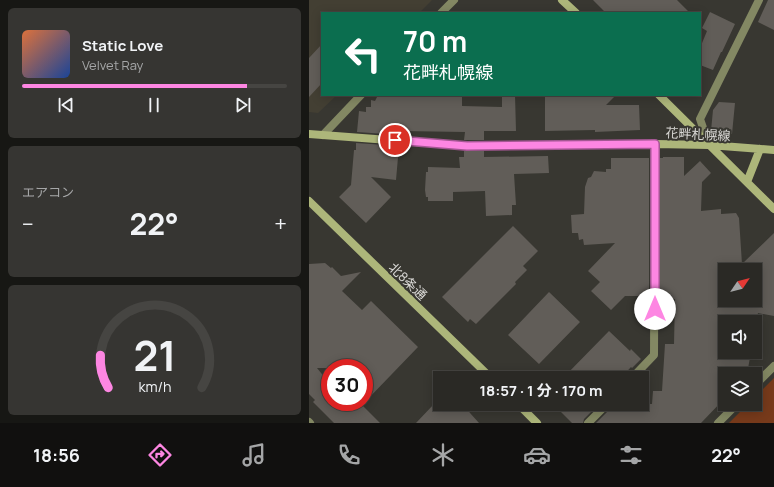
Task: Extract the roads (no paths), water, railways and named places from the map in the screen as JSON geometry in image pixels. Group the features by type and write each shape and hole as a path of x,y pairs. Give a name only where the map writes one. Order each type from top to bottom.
{"main road":[{"path":"562,0 575,12"},
{"path":"660,96 774,209"},
{"name":"花畔札幌線","path":"309,134 467,146 655,144 709,145 774,150"},
{"path":"747,182 760,149"},
{"name":"北8条通","path":"309,201 484,371"},
{"path":"525,411 537,423"}],"street":[{"path":"442,12 454,0"},
{"path":"709,145 700,119 759,0"},
{"path":"323,135 360,96"},
{"path":"639,371 654,355 655,144"},
{"path":"762,378 774,366"},
{"path":"588,423 600,411"},
{"path":"718,423 730,411"}]}
